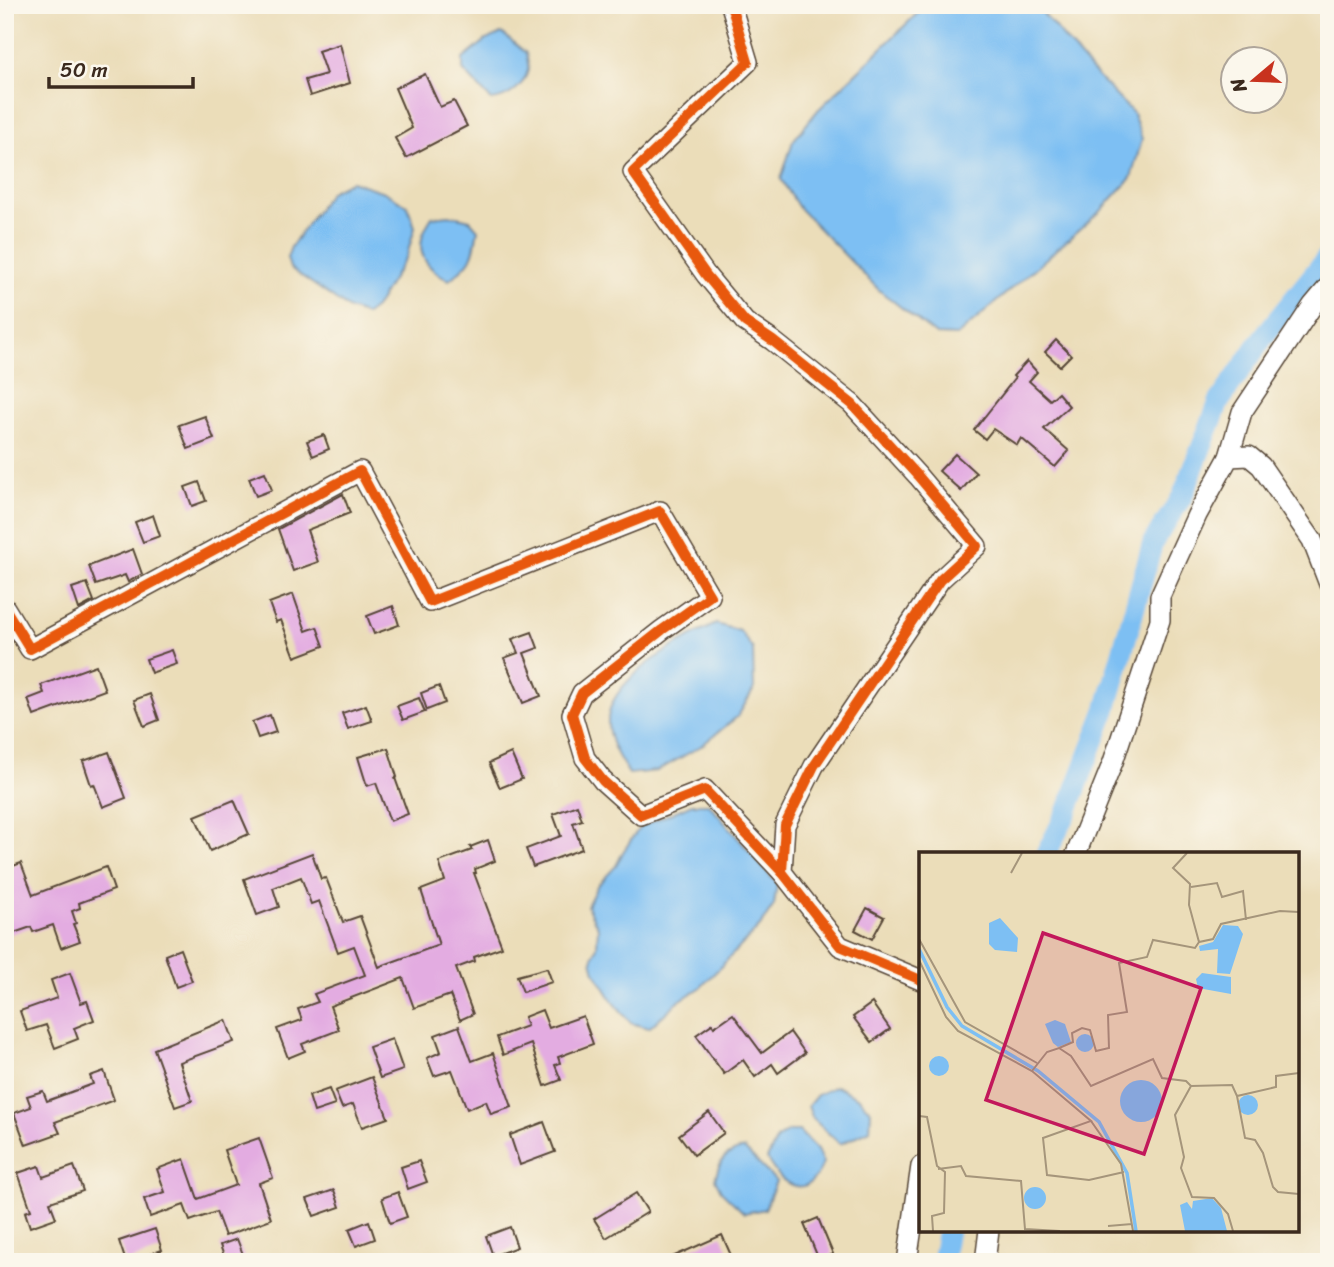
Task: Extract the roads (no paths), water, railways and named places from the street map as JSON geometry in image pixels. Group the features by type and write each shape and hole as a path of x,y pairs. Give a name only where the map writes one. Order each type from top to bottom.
{"street":[{"path":"731,5 748,62 633,172 706,275 745,322 852,404 918,476 976,546 940,580 814,766 785,825 782,872"},
{"path":"1077,852 1113,762 1160,620 1160,596 1197,515 1229,457 1242,412 1313,304 1329,286"},
{"path":"1229,457 1249,456 1261,466 1312,540 1329,584"},
{"path":"5,608 30,649 360,471 430,602 660,510 710,596 582,693 572,715 585,758 603,780 641,815 705,790 782,872 840,946 919,979"},
{"path":"907,1262 919,1180"},
{"path":"985,1262 989,1232"}],"water":[{"path":"926,5 1036,5 1091,70 1133,113 1142,139 1131,178 1102,210 957,336 936,335 879,290 799,208 781,179 793,141 818,110"},
{"path":"502,33 526,53 528,70 523,82 514,91 491,100 463,70 463,59 486,40"},
{"path":"351,181 384,192 407,205 415,227 407,255 375,308 366,315 349,309 290,268 287,258 291,247 330,192"},
{"path":"449,215 470,220 478,229 471,259 449,280 425,261 421,245 432,217"},
{"path":"716,624 740,631 753,649 754,689 738,716 701,746 657,771 629,774 615,750 608,724 610,708 619,692 632,677 666,651"},
{"path":"692,804 709,804 777,884 774,905 760,926 700,988 679,1001 649,1028 631,1023 612,1000 595,972 592,960 597,946 598,928 587,906 597,886 616,866 640,827"},
{"path":"836,1086 859,1098 871,1111 870,1130 840,1144 813,1119 808,1106 817,1095"},
{"path":"788,1131 799,1131 817,1150 823,1163 817,1175 803,1186 795,1186 780,1177 767,1159 777,1139"},
{"path":"744,1149 776,1181 765,1209 744,1213 721,1191 715,1179 724,1158"}],"waterway":[{"path":"1047,852 1067,812 1106,710 1153,542 1182,497 1219,402 1264,336 1329,255"},
{"path":"942,1262 948,1232"}]}
